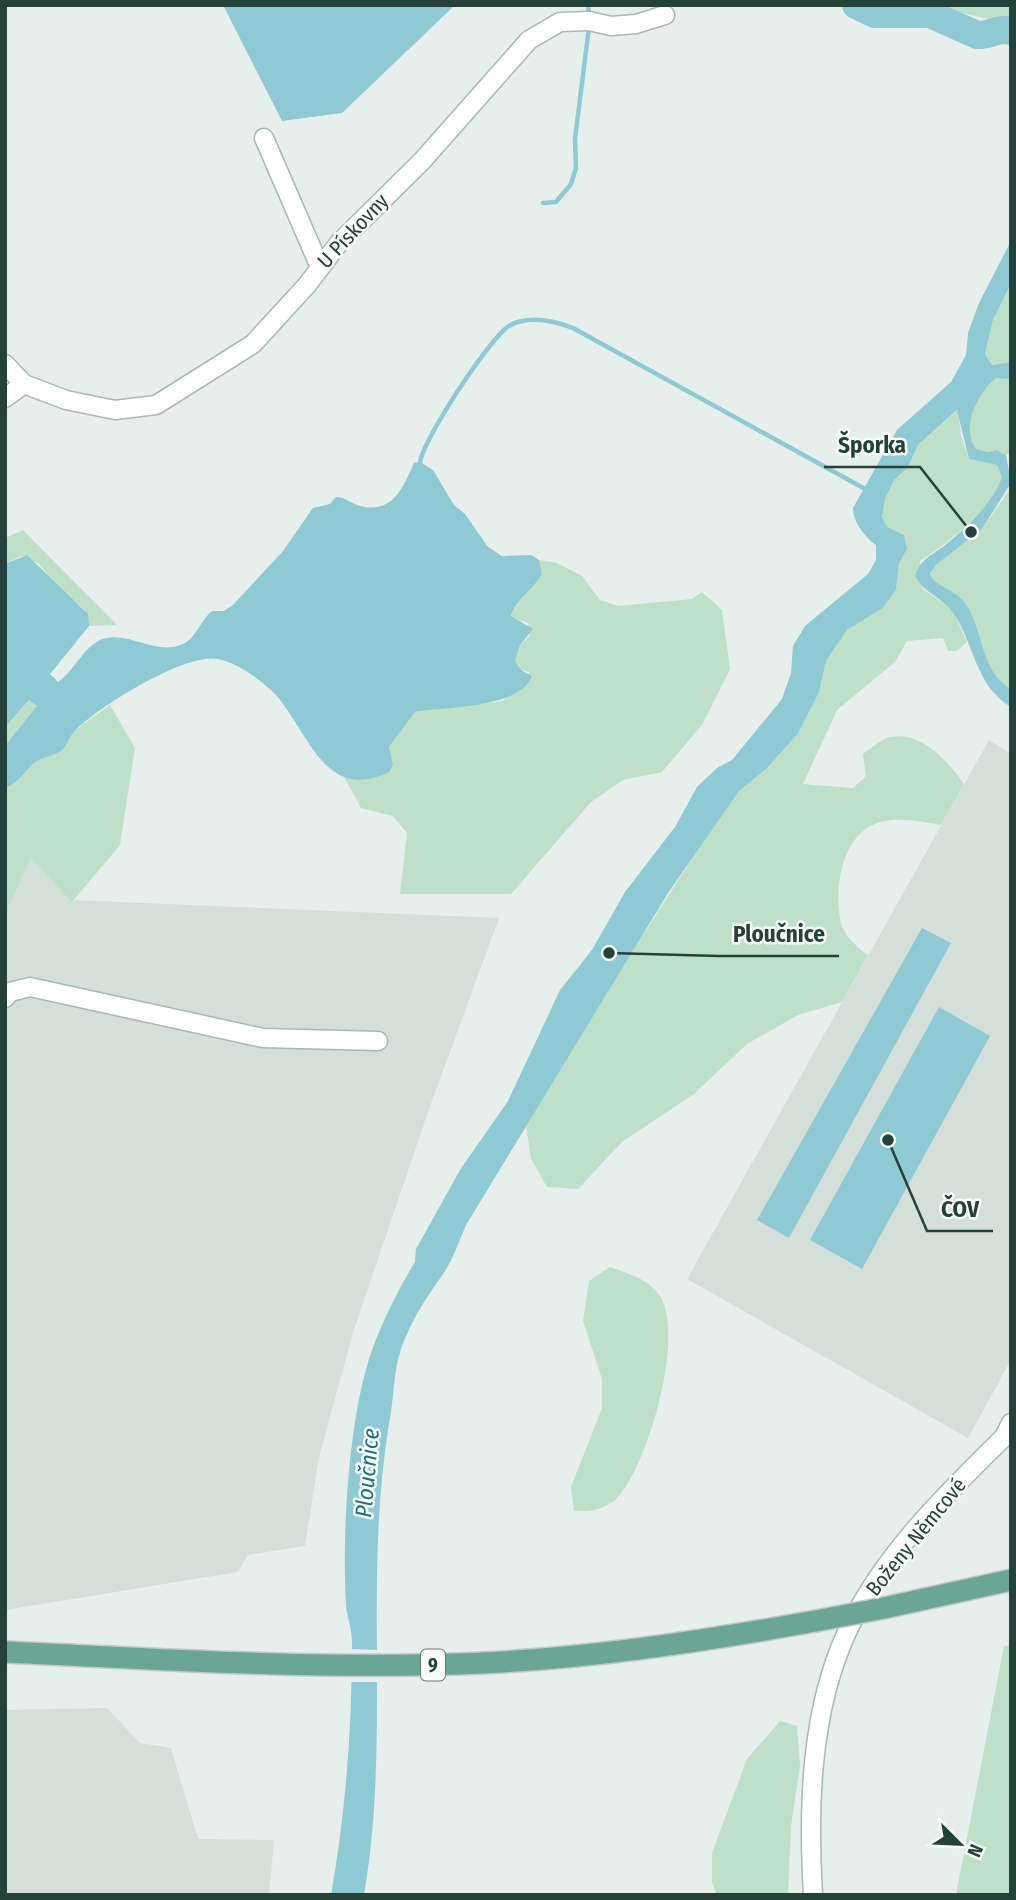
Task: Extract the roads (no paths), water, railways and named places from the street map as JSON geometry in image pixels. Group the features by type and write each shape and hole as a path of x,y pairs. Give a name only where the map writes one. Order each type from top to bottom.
{"main road":[{"name":"9","path":"5,1652 227,1662 403,1666 564,1657 721,1638 884,1608 1011,1580"}],"street":[{"name":"U Pískovny","path":"24,384 66,400 115,410 156,405 253,344 307,285 319,265 422,161 529,40 561,22 589,21 611,26 636,24 665,15"},
{"path":"264,138 319,265"},
{"path":"5,364 24,384 5,398"},
{"path":"5,998 10,992 30,987 263,1038 378,1041"},
{"name":"Boženy Němcové","path":"813,1895 810,1849 816,1755 824,1702 847,1631 873,1586 899,1551 1008,1430"}],"water":[{"path":"223,5 455,5 342,113 282,121"},
{"path":"1011,241 1011,283 993,320 985,354 992,365 1011,362 1011,379 996,378 983,392 974,410 970,430 976,449 988,452 997,450 1006,455 1011,483 982,529 936,565 930,574 937,583 959,597 969,609 989,664 1002,682 1011,689 1011,707 990,688 954,614 915,576 923,561 978,514 1002,477 997,465 969,459 957,410 918,445 908,467 894,480 885,499 882,517 887,527 904,535 907,549 899,563 896,590 883,608 847,630 826,661 819,692 797,735 767,768 739,791 668,893 466,1225 449,1265 419,1310 406,1337 397,1365 382,1483 378,1541 376,1778 372,1836 364,1895 331,1895 344,1800 351,1706 352,1637 346,1605 345,1578 350,1457 365,1373 380,1330 415,1262 416,1249 460,1170 508,1101 560,990 592,950 625,892 675,827 697,787 717,768 732,760 782,699 791,673 793,646 805,626 868,574 876,560 876,545 860,529 853,508 897,430 951,382 966,355 968,333 979,303"},
{"path":"420,462 433,470 454,505 465,514 488,547 502,556 531,555 539,560 542,574 516,605 511,616 533,629 520,645 515,661 521,670 532,676 525,687 513,695 480,704 415,712 389,747 393,765 389,772 366,779 347,778 332,770 318,757 284,706 266,686 232,664 218,659 203,659 164,673 100,710 84,722 62,750 37,761 5,788 5,746 37,706 29,700 5,727 5,564 27,555 88,614 89,626 50,674 58,682 92,645 107,638 117,637 158,647 178,646 188,641 212,611 224,611 233,605 283,551 313,508 330,504 336,497 369,507 387,504 400,491 414,463"},
{"path":"922,928 951,943 789,1238 757,1220"},
{"path":"939,1007 990,1036 862,1269 810,1240"}],"waterway":[{"path":"588,5 589,14"},
{"path":"856,5 875,14 930,14 977,35 1011,31"},
{"path":"543,203 556,202 571,184 576,168 575,139 589,27"},
{"path":"420,462 433,432 487,349 509,326 524,321 541,320 573,328 867,490"}],"place":[{"name":"Šporka","path":"971,532"},
{"name":"Ploučnice","path":"609,953"},
{"name":"ČOV","path":"888,1140"}]}
